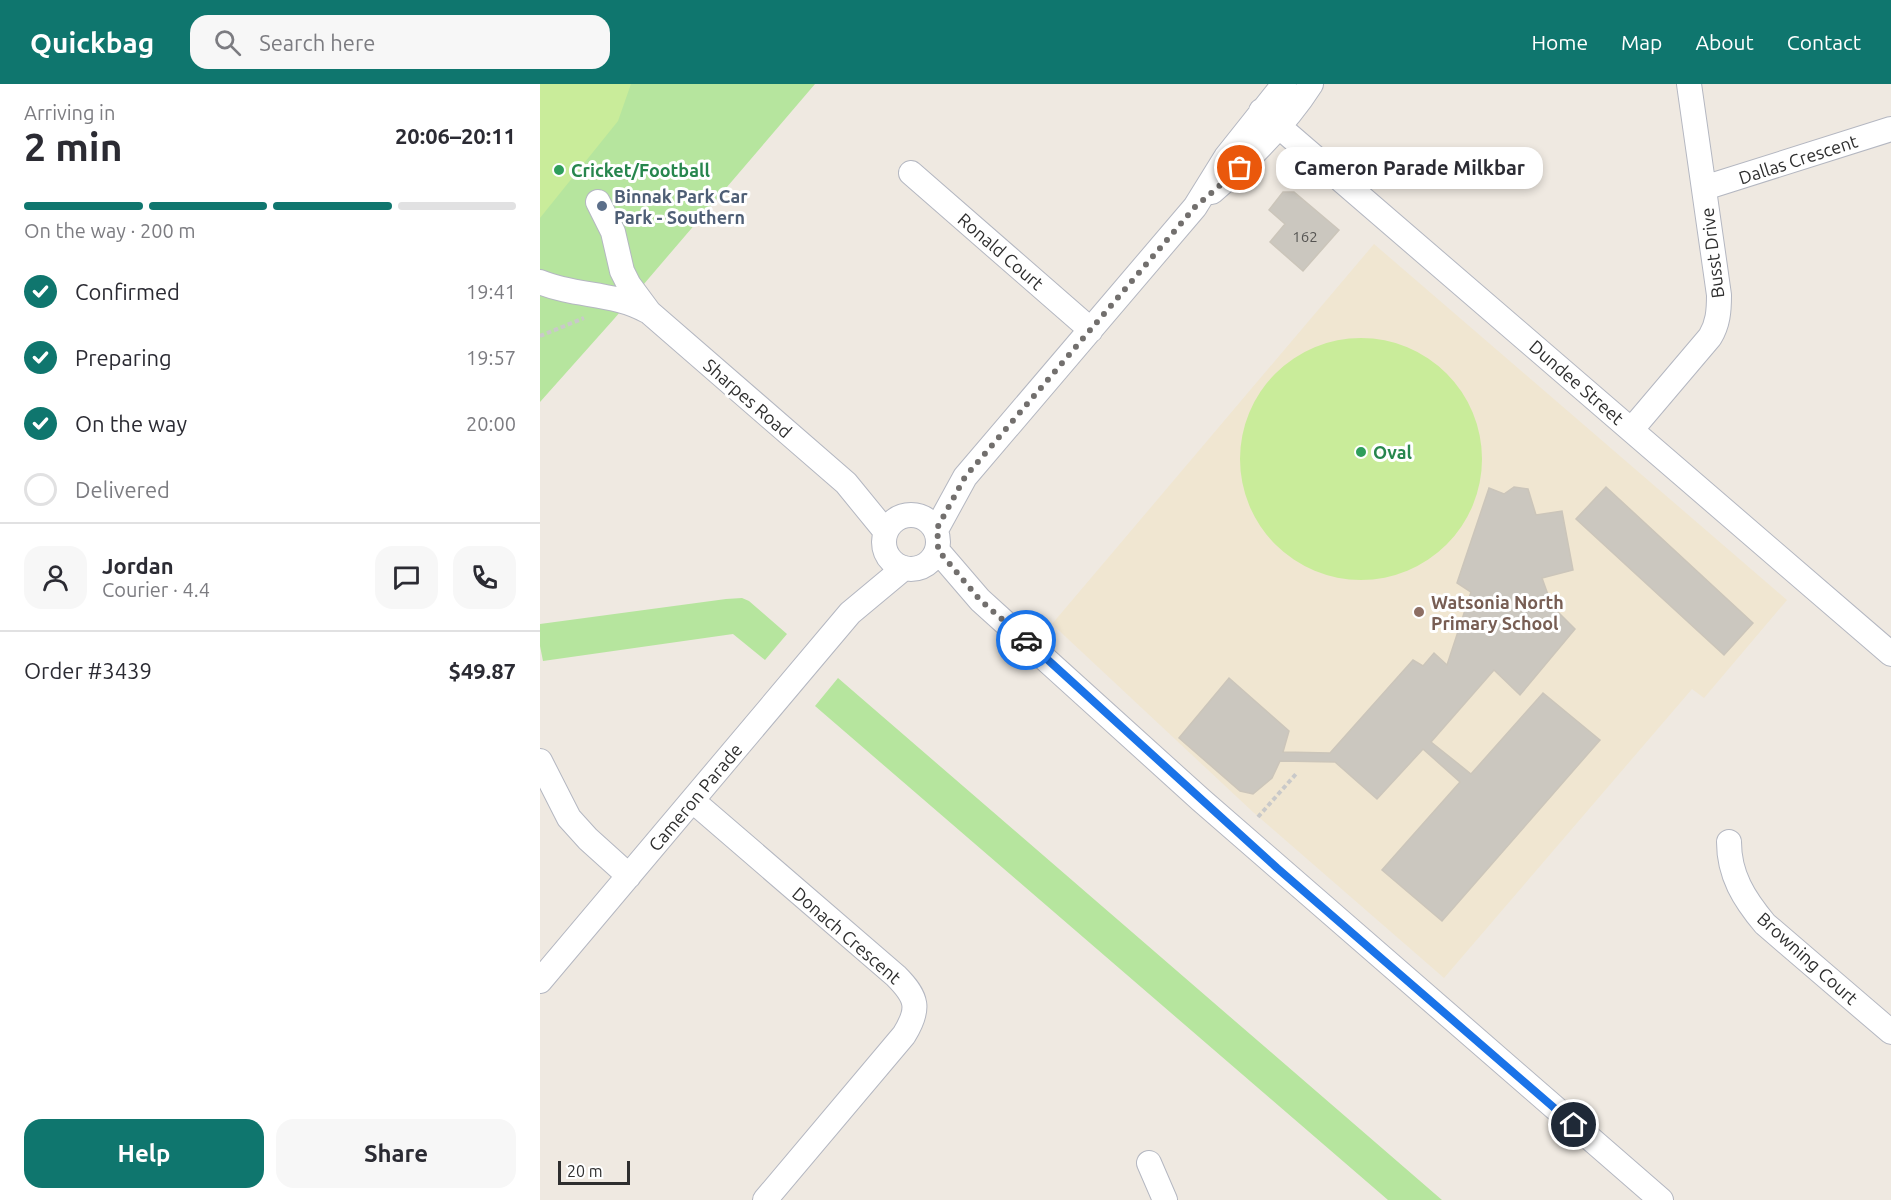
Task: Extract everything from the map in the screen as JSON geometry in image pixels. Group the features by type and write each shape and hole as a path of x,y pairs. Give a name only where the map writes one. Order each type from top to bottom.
{"street":[{"name":"Cameron Parade","path":"1270,119 1284,84"},
{"name":"Cameron Parade","path":"540,981 850,613 897,529 965,477 1195,207 1226,157 1311,84"},
{"name":"Busst Drive","path":"1632,429 1710,338 1716,328 1718,316 1719,295 1689,84"},
{"name":"Dundee Street","path":"1270,119 1891,654"},
{"name":"Dallas Crescent","path":"1704,188 1891,129"},
{"name":"Ronald Court","path":"911,173 1091,330"},
{"name":"Sharpes Road","path":"598,202 614,232 622,271 629,285 650,312 897,529"},
{"name":"Sharpes Road","path":"540,282 573,292 620,298 650,312"},
{"name":"Cameron Parade","path":"850,613 925,554 965,477"},
{"path":"931,522 925,554 896,565 897,529 931,522"},
{"path":"925,554 980,600 1277,868 1661,1200"},
{"path":"540,761 569,818 588,839 635,869"},
{"name":"Donach Crescent","path":"693,801 896,976 909,988 916,1005 911,1024 904,1035 765,1200"},
{"name":"Browning Court","path":"1729,842 1732,872 1742,893 1759,917 1891,1032"},
{"path":"1149,1162 1165,1200"}],"path":[{"path":"540,336 574,321 593,316"},
{"path":"1258,817 1296,774"}],"shaded area":[{"name":"Watsonia North Primary School","path":"1374,244 1787,600 1704,698 1692,689 1444,978 1253,812 1052,624"}],"green space":[{"path":"540,84 815,84 540,402"},
{"name":"Cricket/Football","path":"540,84 631,84 618,121 540,218"},
{"name":"Oval","path":"1349,338 1373,338 1396,343 1418,352 1447,373 1462,392 1473,413 1480,435 1482,459 1480,483 1473,505 1462,526 1447,545 1418,566 1396,575 1373,580 1349,580 1326,575 1304,566 1284,553 1267,536 1254,516 1245,494 1240,471 1240,447 1245,424 1254,402 1267,382 1284,365 1304,352 1326,343"},
{"path":"742,598 749,601 787,634 765,660 733,634 543,661 540,624"},
{"path":"838,678 1442,1200 1388,1200 815,706"}],"building":[{"path":"1283,192 1294,192 1339,230 1303,271 1270,242 1285,224 1269,210"},
{"path":"1514,487 1528,489 1536,515 1562,511 1573,570 1542,578 1552,606 1575,629 1520,695 1494,670 1431,742 1471,774 1543,693 1600,740 1442,921 1382,870 1460,782 1423,749 1377,799 1335,762 1280,761 1272,778 1253,794 1240,791 1179,738 1229,678 1289,731 1283,752 1330,753 1413,660 1423,666 1434,653 1447,665 1471,592 1457,583 1489,488 1504,494"},
{"path":"1606,487 1753,623 1724,655 1576,519"}],"way so far":[{"path":"1026,640 980,600 938,550 936,530 965,477 1195,207 1240,168"}],"place":[{"name":"Cameron Parade Milkbar","path":"1240,168"},
{"name":"Cricket/Football","path":"559,170"},
{"name":"Binnak Park Car Park - Southern","path":"602,206"},
{"name":"Oval","path":"1361,452"},
{"name":"Watsonia North Primary School","path":"1419,612"}],"route":[{"path":"1026,640 1277,868 1574,1125"}]}
